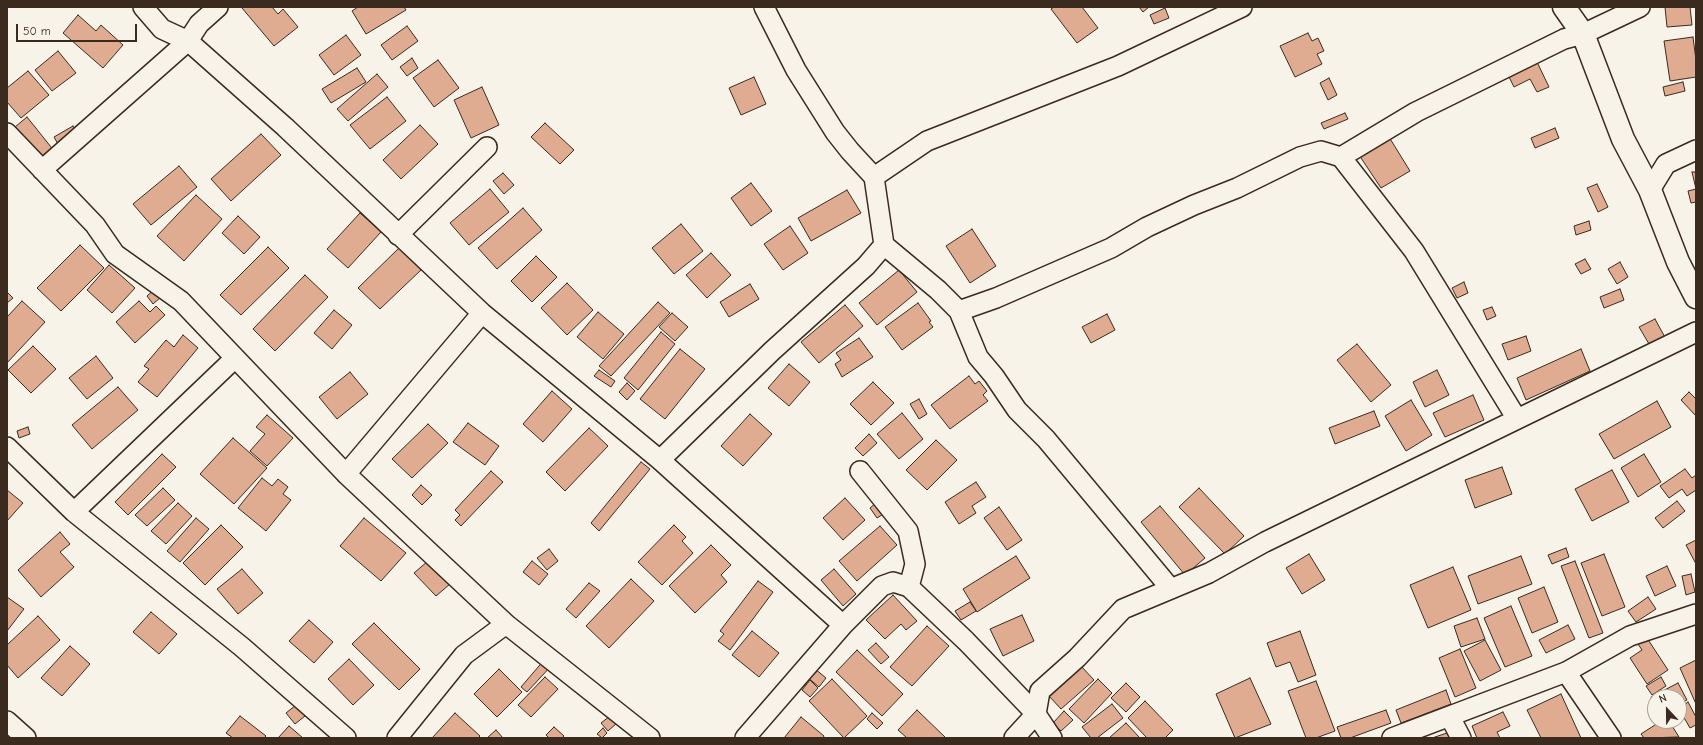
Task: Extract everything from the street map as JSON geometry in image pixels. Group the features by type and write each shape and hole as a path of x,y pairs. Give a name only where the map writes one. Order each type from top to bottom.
{"main road":[{"path":"1564,7 1583,34 1622,138 1650,190 1678,262 1696,297"}],"street":[{"path":"143,7 162,29 188,41 285,126 398,235 482,313 660,460 843,625"},
{"path":"42,170 188,41 199,24 218,7"},
{"path":"764,7 796,70 835,132 874,177 884,245 938,290 959,311 978,357 994,376 1017,410 1046,439 1171,589"},
{"path":"874,177 927,142 1118,66 1240,7"},
{"path":"1341,157 1416,112 1564,39 1583,34 1640,7"},
{"path":"7,133 95,225 115,254 181,301 234,359 346,474 506,624 650,738"},
{"path":"398,235 487,147"},
{"path":"1650,190 1666,164 1696,150"},
{"path":"959,311 996,298 1110,248 1154,224 1237,188 1300,157 1321,151 1341,157 1414,251 1517,419"},
{"path":"660,460 772,351 866,266 884,245"},
{"path":"346,474 482,313"},
{"path":"1014,738 1036,714 1040,691 1077,658 1122,609 1209,572 1265,542 1696,332"},
{"path":"74,512 234,359"},
{"path":"7,447 74,512 242,647 346,738"},
{"path":"860,471 908,531 915,564 909,587"},
{"path":"745,738 843,625 882,586 893,582 909,587 966,641 1036,714 1052,738"},
{"path":"1392,738 1566,672 1630,636 1696,614"},
{"path":"397,738 464,655 506,624"},
{"path":"1566,672 1611,738"},
{"path":"1450,717 1461,738"},
{"path":"7,721 26,738"}],"building":[{"path":"272,7 278,14 283,9 298,27 274,46 242,8"},
{"path":"358,7 404,7 406,10 366,34 352,11"},
{"path":"1054,7 1082,7 1098,28 1077,43 1051,9"},
{"path":"1139,7 1149,7 1143,12"},
{"path":"1665,7 1690,7 1692,25 1667,27"},
{"path":"1165,8 1169,18 1154,24 1150,15"},
{"path":"78,15 96,31 101,25 123,45 103,68 63,33"},
{"path":"407,26 418,41 392,60 381,45"},
{"path":"1308,33 1312,41 1318,38 1324,51 1317,54 1322,64 1295,77 1280,46"},
{"path":"346,35 361,55 334,75 319,55"},
{"path":"1693,37 1696,60 1696,77 1670,81 1664,41"},
{"path":"58,51 76,73 52,91 35,70"},
{"path":"412,58 418,68 407,76 400,67"},
{"path":"438,60 459,88 434,107 413,78"},
{"path":"1537,62 1549,87 1537,92 1530,79 1514,87 1508,75"},
{"path":"357,68 366,82 331,103 322,89"},
{"path":"28,71 49,95 21,118 7,102 7,88"},
{"path":"377,74 388,87 348,121 337,109"},
{"path":"754,77 766,104 741,115 729,88"},
{"path":"1329,78 1337,95 1328,100 1320,83"},
{"path":"1683,82 1685,91 1665,96 1663,87"},
{"path":"482,87 499,125 471,138 454,100"},
{"path":"387,97 406,121 370,149 350,125"},
{"path":"1345,113 1348,119 1324,129 1321,123"},
{"path":"27,117 55,152 43,161 15,127"},
{"path":"545,123 574,150 560,164 531,137"},
{"path":"420,125 438,144 401,179 383,160"},
{"path":"73,126 78,135 59,146 54,137"},
{"path":"1555,128 1559,138 1535,148 1531,138"},
{"path":"261,134 281,155 231,201 211,179"},
{"path":"1389,137 1410,171 1381,188 1359,155"},
{"path":"179,166 197,187 151,225 133,204"},
{"path":"1692,172 1696,172 1696,189"},
{"path":"503,173 514,185 504,194 493,181"},
{"path":"751,183 772,211 751,226 731,198"},
{"path":"1597,184 1608,207 1598,212 1587,188"},
{"path":"490,189 509,212 469,245 450,223"},
{"path":"1696,189 1696,202 1691,203 1688,191"},
{"path":"847,190 861,213 811,241 798,218"},
{"path":"196,195 222,219 184,261 157,236"},
{"path":"523,208 542,230 497,269 478,248"},
{"path":"360,213 381,232 348,268 327,249"},
{"path":"238,216 260,237 244,254 222,233"},
{"path":"1589,221 1591,230 1576,235 1574,226"},
{"path":"681,224 703,251 674,274 652,248"},
{"path":"790,226 808,253 783,270 764,244"},
{"path":"972,229 996,266 970,283 946,246"},
{"path":"80,245 104,268 61,311 37,288"},
{"path":"268,247 289,268 241,315 220,295"},
{"path":"399,248 421,270 380,309 358,288"},
{"path":"711,253 731,275 707,298 686,275"},
{"path":"536,256 557,277 532,302 511,281"},
{"path":"1585,259 1591,269 1581,274 1575,264"},
{"path":"1620,262 1628,277 1617,284 1608,269"},
{"path":"109,265 135,288 112,313 87,290"},
{"path":"899,270 917,292 877,325 859,303"},
{"path":"305,275 328,297 275,351 253,329"},
{"path":"1464,282 1468,293 1457,298 1452,288"},
{"path":"567,283 593,310 567,335 541,308"},
{"path":"750,284 759,299 729,317 720,302"},
{"path":"1620,289 1624,300 1604,308 1600,297"},
{"path":"154,290 161,297 153,304 147,296"},
{"path":"7,292 13,298 7,303"},
{"path":"22,301 45,322 7,363 7,317"},
{"path":"139,301 150,312 156,306 165,315 135,343 116,322"},
{"path":"658,302 670,313 611,376 599,366"},
{"path":"918,303 931,321 929,322 933,327 902,350 885,327"},
{"path":"845,305 863,326 819,363 801,342"},
{"path":"1492,307 1496,316 1487,320 1483,310"},
{"path":"334,310 352,325 332,349 314,333"},
{"path":"598,312 624,334 603,359 577,337"},
{"path":"672,313 688,327 675,341 659,327"},
{"path":"1107,314 1115,330 1091,343 1082,327"},
{"path":"1655,319 1667,341 1652,349 1639,327"},
{"path":"661,332 675,344 638,390 624,378"},
{"path":"183,335 198,348 157,397 138,382 149,369 144,366 166,340 174,347"},
{"path":"1526,336 1531,351 1508,360 1502,344"},
{"path":"859,338 873,357 842,377 835,364 841,360 836,353"},
{"path":"1357,344 1391,385 1371,402 1337,360"},
{"path":"33,346 56,369 31,393 8,370"},
{"path":"680,349 705,369 665,419 640,399"},
{"path":"1581,349 1590,371 1526,400 1517,378"},
{"path":"96,356 113,378 87,399 69,378"},
{"path":"789,364 810,382 789,406 768,388"},
{"path":"599,370 615,381 611,387 594,376"},
{"path":"1437,370 1449,395 1425,407 1413,382"},
{"path":"350,372 368,394 337,419 319,397"},
{"path":"969,376 975,384 979,381 987,391 983,395 988,401 950,429 931,405"},
{"path":"873,382 894,403 871,425 850,404"},
{"path":"627,383 635,391 627,400 619,392"},
{"path":"118,387 138,410 92,449 72,425"},
{"path":"552,391 572,409 543,442 523,424"},
{"path":"1689,392 1696,399 1696,416 1681,400"},
{"path":"1473,395 1484,420 1445,437 1433,413"},
{"path":"919,399 927,414 919,419 910,404"},
{"path":"1411,400 1432,435 1406,451 1385,416"},
{"path":"1657,401 1671,427 1614,459 1599,434"},
{"path":"1374,411 1380,426 1335,444 1329,428"},
{"path":"902,413 923,439 899,459 877,434"},
{"path":"750,414 772,434 743,466 721,446"},
{"path":"267,415 293,438 267,466 250,451 265,434 256,427"},
{"path":"468,423 499,446 485,465 453,442"},
{"path":"428,424 448,443 412,478 392,459"},
{"path":"28,427 30,434 19,438 17,431"},
{"path":"589,428 608,446 565,491 546,472"},
{"path":"869,434 877,443 863,456 855,448"},
{"path":"233,438 267,468 234,504 200,474"},
{"path":"936,440 957,460 927,490 906,470"},
{"path":"162,454 176,467 128,515 115,502"},
{"path":"1644,454 1661,482 1638,497 1621,468"},
{"path":"641,462 650,469 599,531 591,523"},
{"path":"1502,467 1512,494 1475,508 1465,480"},
{"path":"1685,469 1692,478 1696,475 1696,490 1687,496 1682,489 1669,498 1660,486"},
{"path":"1612,470 1629,502 1592,521 1575,489"},
{"path":"491,471 503,482 461,526 455,520 460,515 455,510"},
{"path":"262,478 272,486 278,479 288,487 283,494 291,500 266,531 238,508"},
{"path":"976,482 986,497 972,506 976,513 959,524 945,502"},
{"path":"421,485 432,495 422,505 412,495"},
{"path":"163,488 175,500 147,526 135,515"},
{"path":"1199,488 1244,536 1225,554 1179,507"},
{"path":"7,490 23,503 7,521"},
{"path":"845,498 865,520 843,540 823,518"},
{"path":"1677,501 1685,511 1663,528 1655,518"},
{"path":"877,502 885,513 877,518 870,508"},
{"path":"178,503 192,516 166,544 151,531"},
{"path":"1160,506 1205,558 1185,575 1141,522"},
{"path":"999,507 1022,540 1007,550 984,518"},
{"path":"196,518 209,529 180,562 167,551"},
{"path":"364,518 406,553 381,581 340,546"},
{"path":"221,525 243,547 205,585 183,563"},
{"path":"674,525 686,537 682,541 693,553 662,585 638,562"},
{"path":"880,526 897,545 857,581 839,561"},
{"path":"60,532 70,544 60,552 74,567 41,597 18,570"},
{"path":"1696,540 1696,564 1686,545"},
{"path":"711,545 731,565 721,575 727,582 695,613 669,586"},
{"path":"1566,548 1569,557 1552,564 1548,555"},
{"path":"549,549 558,561 547,570 537,558"},
{"path":"1309,554 1325,580 1302,594 1286,568"},
{"path":"1604,554 1625,607 1602,616 1581,563"},
{"path":"1016,556 1030,578 977,612 963,589"},
{"path":"1521,556 1532,584 1478,604 1468,576"},
{"path":"428,561 450,584 436,596 414,573"},
{"path":"532,561 548,574 539,585 523,572"},
{"path":"1575,561 1603,633 1589,638 1561,566"},
{"path":"1667,566 1676,586 1655,596 1646,576"},
{"path":"1453,567 1471,610 1428,628 1410,585"},
{"path":"242,569 263,593 238,614 217,589"},
{"path":"834,569 856,594 843,606 821,580"},
{"path":"1691,574 1695,592 1686,595 1682,576"},
{"path":"631,579 654,601 609,648 586,626"},
{"path":"758,581 773,592 730,650 718,641 724,634 720,631"},
{"path":"589,583 600,591 576,618 566,609"},
{"path":"1544,587 1558,622 1532,633 1518,598"},
{"path":"893,595 917,621 906,630 901,624 885,639 866,620"},
{"path":"7,597 24,609 7,631"},
{"path":"1648,597 1656,609 1636,622 1628,611"},
{"path":"970,602 976,611 961,620 955,611"},
{"path":"1511,606 1532,656 1505,667 1484,618"},
{"path":"151,612 177,634 159,654 133,632"},
{"path":"1022,615 1034,641 1003,656 990,629"},
{"path":"38,616 60,640 18,678 7,665 7,645"},
{"path":"1477,618 1485,639 1461,647 1454,626"},
{"path":"309,620 333,642 314,663 289,641"},
{"path":"374,623 420,669 399,690 352,644"},
{"path":"1568,625 1575,639 1546,653 1539,640"},
{"path":"927,626 949,646 912,686 890,667"},
{"path":"752,631 779,653 759,677 732,655"},
{"path":"1300,631 1316,675 1298,682 1290,662 1276,667 1267,643"},
{"path":"1645,635 1668,670 1647,684 1630,658 1642,650 1636,641"},
{"path":"1485,640 1501,670 1480,681 1464,651"},
{"path":"876,643 889,657 881,664 868,650"},
{"path":"70,646 90,664 62,696 41,678"},
{"path":"1460,649 1476,688 1455,697 1439,658"},
{"path":"857,650 903,694 882,716 836,672"},
{"path":"349,659 374,685 353,705 328,679"},
{"path":"545,659 552,665 527,692 521,687"},
{"path":"1696,660 1696,704 1680,668"},
{"path":"1081,666 1094,680 1061,709 1049,696"},
{"path":"814,668 826,678 819,687 807,677"},
{"path":"499,669 522,692 497,717 474,694"},
{"path":"545,677 558,689 531,717 518,705"},
{"path":"1661,677 1666,686 1661,689 1648,689 1646,686"},
{"path":"1250,678 1271,724 1235,738 1216,694"},
{"path":"832,679 867,716 844,738 809,701"},
{"path":"1098,679 1112,693 1084,723 1069,709"},
{"path":"810,680 818,688 810,697 802,690"},
{"path":"1316,681 1335,731 1316,738 1306,738 1288,691"},
{"path":"1126,683 1140,697 1126,712 1111,698"},
{"path":"1678,683 1681,689 1666,689"},
{"path":"1446,690 1451,704 1401,723 1396,710"},
{"path":"1561,694 1581,738 1541,738 1527,710"},
{"path":"301,701 310,712 295,724 286,713"},
{"path":"1145,701 1173,730 1165,738 1147,738 1128,718"},
{"path":"1688,702 1696,717 1696,725 1690,728 1687,723"},
{"path":"1112,704 1123,718 1097,738 1091,738 1082,727"},
{"path":"917,710 946,738 907,738 898,730"},
{"path":"1386,710 1391,723 1350,738 1341,738 1337,727"},
{"path":"1064,711 1073,720 1061,731 1053,723"},
{"path":"1503,712 1510,726 1497,732 1500,738 1477,738 1472,726"},
{"path":"455,713 480,736 478,738 432,738"},
{"path":"872,713 883,723 877,729 867,719"},
{"path":"240,716 266,736 264,738 233,738 226,733"},
{"path":"610,716 617,723 608,731 601,723"},
{"path":"801,717 824,736 823,738 784,738"},
{"path":"1126,723 1140,738 1109,738"},
{"path":"289,726 303,738 278,738"},
{"path":"554,727 564,736 562,738 549,738 546,735"},
{"path":"603,728 607,733 602,738 597,734"},
{"path":"1649,729 1674,729 1679,737 1644,738 1641,734"},
{"path":"496,730 503,738 487,738"},
{"path":"1450,732 1453,738 1432,738"}]}
